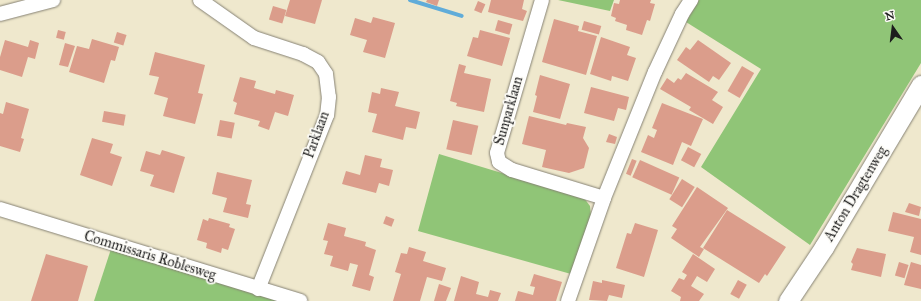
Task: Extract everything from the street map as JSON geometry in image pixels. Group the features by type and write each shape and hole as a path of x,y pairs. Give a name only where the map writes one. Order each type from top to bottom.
{"main road":[{"name":"Anton Dragtenweg","path":"788,301 824,247 921,85"}],"street":[{"path":"1,14 53,0"},
{"name":"Parklaan","path":"200,0 254,38 303,54 318,62 326,74 329,97 326,115 258,289"},
{"name":"Sunparklaan","path":"542,0 496,153 499,162 512,170 604,198"},
{"path":"568,301 604,198 655,72 682,14 691,0"},
{"name":"Commissaris Roblesweg","path":"0,209 300,301"}],"green space":[{"path":"558,0 614,0 610,11"},
{"path":"699,0 921,0 921,63 810,245 701,167 761,69 686,22"},
{"path":"439,154 584,198 590,206 591,216 571,274 418,231"},
{"path":"111,249 279,301 94,301"}],"building":[{"path":"290,0 322,0 315,24 285,16"},
{"path":"427,0 439,0 437,6 426,2"},
{"path":"491,0 524,0 522,9 527,11 523,21 488,12"},
{"path":"620,0 651,0 650,3 655,4 650,21 647,20 642,35 626,30 627,25 615,21 616,18 611,16 614,3 619,4"},
{"path":"478,1 485,4 481,13 474,10"},
{"path":"273,6 286,10 282,23 269,19"},
{"path":"373,17 395,23 385,58 363,52 367,40 350,35 355,18 371,23"},
{"path":"554,19 579,26 578,31 597,36 586,75 542,62"},
{"path":"498,20 512,24 509,35 495,31"},
{"path":"584,21 601,26 599,35 582,30"},
{"path":"58,30 66,32 64,40 56,38"},
{"path":"480,30 510,38 502,66 467,56 473,37 478,38"},
{"path":"117,32 127,35 123,45 114,43"},
{"path":"601,37 630,47 627,55 636,58 628,81 612,76 611,81 590,74"},
{"path":"92,39 119,47 115,61 111,60 104,83 69,72 77,46 89,49"},
{"path":"5,40 28,47 30,40 39,43 35,59 28,57 22,77 0,70 0,57"},
{"path":"698,40 731,63 719,80 713,76 709,82 677,60 686,47 690,50"},
{"path":"65,43 75,46 68,67 59,65"},
{"path":"155,52 205,65 198,93 203,94 195,124 163,116 168,98 154,94 159,77 149,75"},
{"path":"459,64 466,66 464,73 491,79 484,112 456,106 457,103 450,101"},
{"path":"742,66 754,73 740,98 728,91"},
{"path":"686,73 718,92 712,100 723,107 713,124 689,110 691,107 660,89 667,78 674,83 678,78 681,80"},
{"path":"540,75 570,84 560,119 533,112"},
{"path":"240,77 256,81 254,88 275,94 276,90 294,95 288,116 275,112 269,130 258,126 260,121 234,114 237,103 233,101"},
{"path":"591,87 629,97 626,110 618,108 614,121 584,113"},
{"path":"381,88 399,92 395,106 420,112 416,129 406,127 403,140 372,132 377,114 368,112 372,92 380,94"},
{"path":"6,102 29,109 21,138 24,139 20,152 0,146 0,113 3,114"},
{"path":"662,103 703,119 691,146 682,142 673,165 641,152 648,135 654,138 657,130 652,128"},
{"path":"104,111 126,115 124,126 102,122"},
{"path":"529,116 566,125 567,123 586,127 583,138 589,148 584,168 569,173 542,167 546,150 522,144"},
{"path":"220,120 235,123 232,139 217,136"},
{"path":"453,120 478,126 472,155 446,149"},
{"path":"609,134 617,137 615,144 606,142"},
{"path":"92,138 113,144 110,153 122,157 112,186 80,175"},
{"path":"688,147 701,154 694,167 681,160"},
{"path":"162,150 185,157 174,193 150,186 154,175 140,171 146,151 160,155"},
{"path":"365,155 382,159 380,167 393,170 389,186 379,183 376,193 342,184 346,171 360,175"},
{"path":"632,159 637,161 631,176 626,174"},
{"path":"640,160 679,177 672,195 632,177"},
{"path":"217,172 252,180 246,204 251,205 248,218 223,212 227,198 212,194"},
{"path":"682,179 695,187 682,207 669,199"},
{"path":"697,187 728,208 700,247 704,249 699,257 671,238 677,229 672,226"},
{"path":"909,203 921,207 919,216 905,212"},
{"path":"727,210 786,247 767,276 765,274 759,283 703,248"},
{"path":"893,212 921,219 921,255 910,252 914,237 888,231"},
{"path":"386,216 394,219 392,227 383,223"},
{"path":"209,218 230,224 229,227 235,229 228,250 222,248 221,253 206,248 207,243 197,240 203,219 208,221"},
{"path":"328,223 346,228 344,236 366,242 365,246 376,250 369,275 374,277 370,291 352,286 358,265 350,263 348,271 330,266 333,256 324,254 328,241 323,240"},
{"path":"635,223 658,230 644,277 616,268 627,233 631,234"},
{"path":"409,247 426,252 423,261 446,268 442,281 427,277 420,301 393,301 401,274 395,272 401,253 407,254"},
{"path":"857,248 886,254 881,277 851,270 853,264 851,262"},
{"path":"46,254 88,266 78,301 31,301"},
{"path":"693,254 715,269 707,282 697,276 691,286 704,294 699,301 680,301 681,297 671,291 679,278 684,280 687,275 682,272"},
{"path":"899,262 909,265 904,278 895,275"},
{"path":"911,262 921,265 921,289 904,285"},
{"path":"534,274 562,282 556,301 515,301 518,291 533,295 535,287 530,286"},
{"path":"461,276 479,282 476,294 488,297 490,290 501,293 498,301 454,301"},
{"path":"602,280 625,285 622,298 609,295 607,301 589,300 593,281 602,283"},
{"path":"738,280 747,285 739,299 730,294"},
{"path":"439,284 451,288 446,301 434,301"}],"waterway":[{"path":"410,0 462,16"}]}
